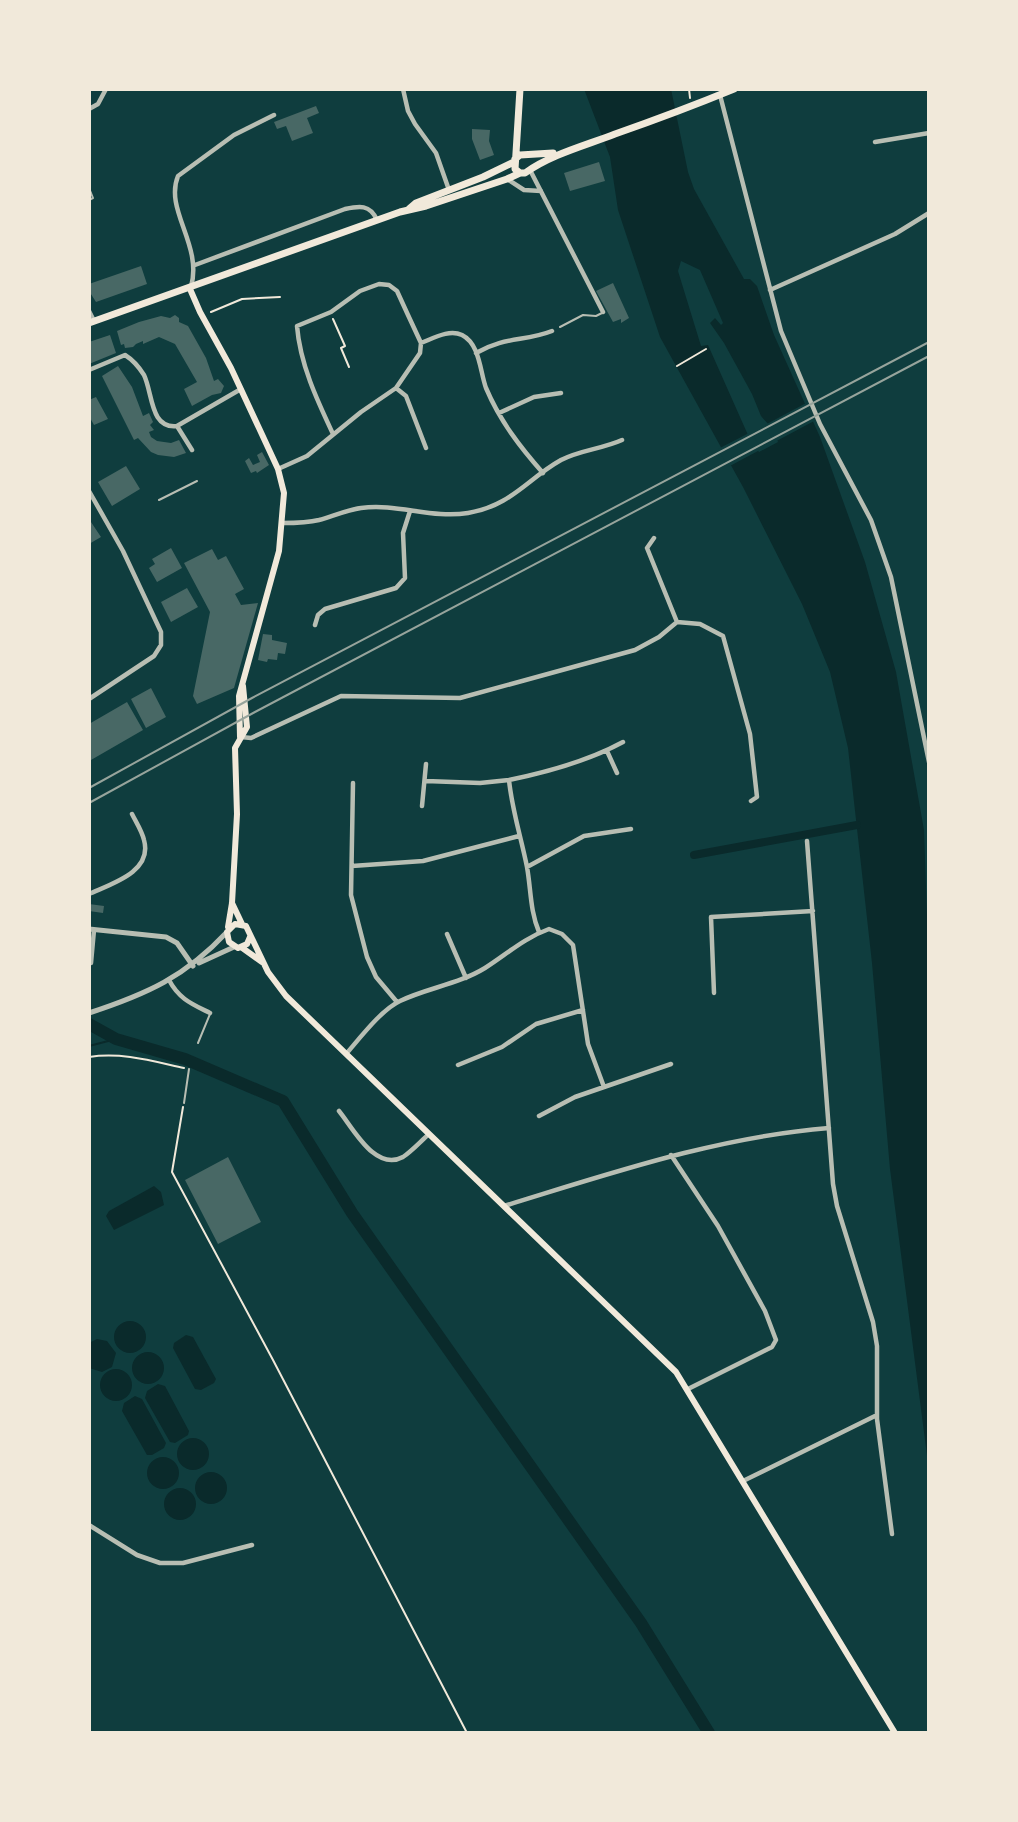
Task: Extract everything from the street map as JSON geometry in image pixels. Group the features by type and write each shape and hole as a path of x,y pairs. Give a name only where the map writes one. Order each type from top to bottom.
{"main road":[{"path":"520,89 514,160 515,169 520,173"},
{"path":"92,322 378,220 507,179 558,153 734,89"},
{"path":"517,142 531,161 530,168"},
{"path":"408,210 416,203 491,174 520,155 558,153"},
{"path":"190,289 278,469 284,493 279,551 243,685 247,727 235,748 237,814 229,942 262,962"},
{"path":"232,903 255,942 262,962 286,996 663,1359 688,1389 895,1733"},
{"path":"228,931 231,925 242,924"},
{"path":"238,947 247,944 250,937"}],"street":[{"path":"89,109 98,104 106,89"},
{"path":"403,89 408,111 436,153 449,190"},
{"path":"713,96 727,116 781,331 820,424 871,520 891,577 929,762"},
{"path":"190,289 195,265 175,199 174,186 178,176 234,135 274,115"},
{"path":"874,142 929,133"},
{"path":"530,168 603,312"},
{"path":"507,179 524,190 542,191"},
{"path":"195,265 345,209 366,207 374,212 378,220"},
{"path":"770,289 895,234 929,213"},
{"path":"278,469 307,456 396,388 421,353 421,343 397,291 389,285 379,284 360,291 331,312 297,326 308,376 333,434"},
{"path":"89,311 92,322"},
{"path":"476,353 506,340 552,331"},
{"path":"421,343 447,333 455,333 470,341 504,426 543,473"},
{"path":"89,370 125,355 133,360 144,375 158,419 170,427 177,426 241,389"},
{"path":"396,388 405,396 426,448"},
{"path":"498,413 534,397 561,393"},
{"path":"177,426 192,450"},
{"path":"282,523 318,520 361,508 385,507 453,515 485,509 521,491 567,458 622,440"},
{"path":"89,491 123,551 162,639 154,656 89,699"},
{"path":"315,625 318,615 324,609 396,588 405,578 403,533 411,511"},
{"path":"654,538 647,548 677,622"},
{"path":"240,737 251,738 341,696 460,698 635,650 659,637 677,622 699,624 723,636 750,734 757,797 751,801"},
{"path":"426,781 480,783 509,780 537,774 607,751 623,742"},
{"path":"607,751 617,773"},
{"path":"422,806 426,764"},
{"path":"509,780 527,867 534,919 539,932"},
{"path":"354,783 351,895 367,957 376,977 397,1002"},
{"path":"89,894 135,872 144,857 145,841 132,814"},
{"path":"527,867 584,836 631,829"},
{"path":"352,866 423,861 519,836"},
{"path":"807,841 822,1058 837,1206 873,1322 877,1346 877,1415 892,1534"},
{"path":"714,993 711,916 813,911"},
{"path":"91,963 92,929 166,937 177,943 193,966"},
{"path":"346,1054 397,1002 466,978 485,968 513,947 549,929 562,934 573,945 588,1044 604,1087"},
{"path":"193,966 228,931"},
{"path":"447,934 466,978"},
{"path":"89,1013 141,995 193,966 238,947"},
{"path":"169,980 183,1000 210,1013"},
{"path":"458,1065 502,1047 536,1024 583,1010"},
{"path":"539,1116 575,1097 671,1064"},
{"path":"339,1111 371,1152 384,1159 402,1157 429,1133"},
{"path":"504,1206 671,1155 771,1134 830,1128"},
{"path":"671,1155 718,1226 765,1311 776,1341 772,1347 688,1389"},
{"path":"743,1480 877,1415"},
{"path":"89,1525 137,1555 160,1563 183,1563 252,1545"}],"lane":[{"path":"89,188 93,198 89,200"},
{"path":"560,327 583,315 596,316 603,312"},
{"path":"159,500 197,481"},
{"path":"198,1043 210,1013"},
{"path":"184,1103 189,1069"}],"path":[{"path":"689,89 689,94"},
{"path":"211,312 242,299 280,297"},
{"path":"331,312 345,346 341,348 349,367"},
{"path":"677,366 706,349"},
{"path":"89,1057 110,1054 130,1056 189,1069"},
{"path":"184,1103 172,1172 467,1733"}],"water":[{"path":"584,89 671,89 694,189 744,279 750,279 757,286 774,335 820,437 865,562 896,672 924,830 929,973 929,1471 890,1169 872,963 848,748 830,672 802,604 743,487 660,337 618,210 610,157","holes":["681,261 700,270 723,323 721,325 715,318 710,323 724,343 761,416 778,442 759,452 748,435 708,345 701,346 678,271"]},
{"path":"154,1186 161,1192 164,1205 114,1230 106,1216 109,1211"},
{"path":"130,1321 141,1326 146,1337 141,1348 130,1353 119,1348 114,1337 119,1326"},
{"path":"186,1335 193,1337 216,1379 201,1390 195,1389 173,1348 174,1343"},
{"path":"97,1339 107,1341 116,1353 112,1367 102,1372 89,1368 89,1343"},
{"path":"148,1352 160,1356 164,1368 160,1380 148,1384 136,1380 132,1368 136,1356"},
{"path":"116,1369 128,1373 132,1385 128,1397 116,1401 104,1397 100,1385 104,1373"},
{"path":"158,1384 165,1386 189,1431 188,1435 175,1443 170,1442 145,1398 147,1391"},
{"path":"135,1396 142,1399 166,1443 164,1448 152,1455 147,1455 122,1411 124,1403"},
{"path":"193,1438 205,1442 209,1454 205,1466 193,1470 181,1466 177,1454 181,1442"},
{"path":"163,1457 175,1461 179,1473 175,1485 163,1489 151,1485 147,1473 151,1461"},
{"path":"211,1472 223,1476 227,1488 223,1500 211,1504 199,1500 195,1488 199,1476"},
{"path":"180,1488 192,1492 196,1504 192,1516 180,1520 168,1516 164,1504 168,1492"}],"pier":[{"path":"808,402 816,420 728,467 718,449 751,432 760,447 773,441 765,425"}],"building":[{"path":"316,106 319,113 307,118 313,133 292,141 286,126 277,129 274,122"},
{"path":"472,129 490,130 489,141 494,155 480,160 472,139"},
{"path":"599,162 605,181 570,191 564,173"},
{"path":"141,266 147,284 96,302 89,291 89,284"},
{"path":"613,283 629,318 621,323 621,319 613,322 596,291"},
{"path":"175,315 179,322 188,326 206,358 214,381 218,379 224,386 221,393 192,406 184,389 197,382 175,344 159,337 133,347 125,348 124,344 121,345 117,331 161,316 170,318"},
{"path":"110,335 116,353 89,364 89,342"},
{"path":"118,366 132,387 143,416 149,413 153,422 150,425 154,430 149,432 151,437 157,441 171,443 179,440 186,453 174,457 158,455 151,452 138,438 134,440 102,376"},
{"path":"96,397 108,419 94,425 89,416 89,400"},
{"path":"262,452 269,465 257,473 251,473 245,461 249,458 253,465 260,462 257,455"},
{"path":"126,466 140,489 112,506 98,482"},
{"path":"89,519 101,537 89,544"},
{"path":"171,548 182,568 157,582 149,568 155,564 152,559"},
{"path":"212,549 218,560 226,556 244,589 235,594 241,605 258,603 234,688 197,704 193,696 210,612 184,563"},
{"path":"187,588 198,607 171,622 161,602"},
{"path":"263,634 272,635 272,640 287,643 285,654 278,653 277,660 258,660"},
{"path":"151,688 166,717 146,728 131,699"},
{"path":"127,702 143,730 91,760 89,724"},
{"path":"89,904 104,906 103,913 89,911"},
{"path":"228,1157 261,1222 218,1244 185,1180"}],"waterway":[{"path":"694,855 857,825"},
{"path":"89,1024 116,1039 185,1059 283,1101 352,1213 641,1623 709,1733"},
{"path":"89,1046 116,1039"}],"railway":[{"path":"89,788 252,698 929,342"},
{"path":"89,803 255,712 929,356"}]}
